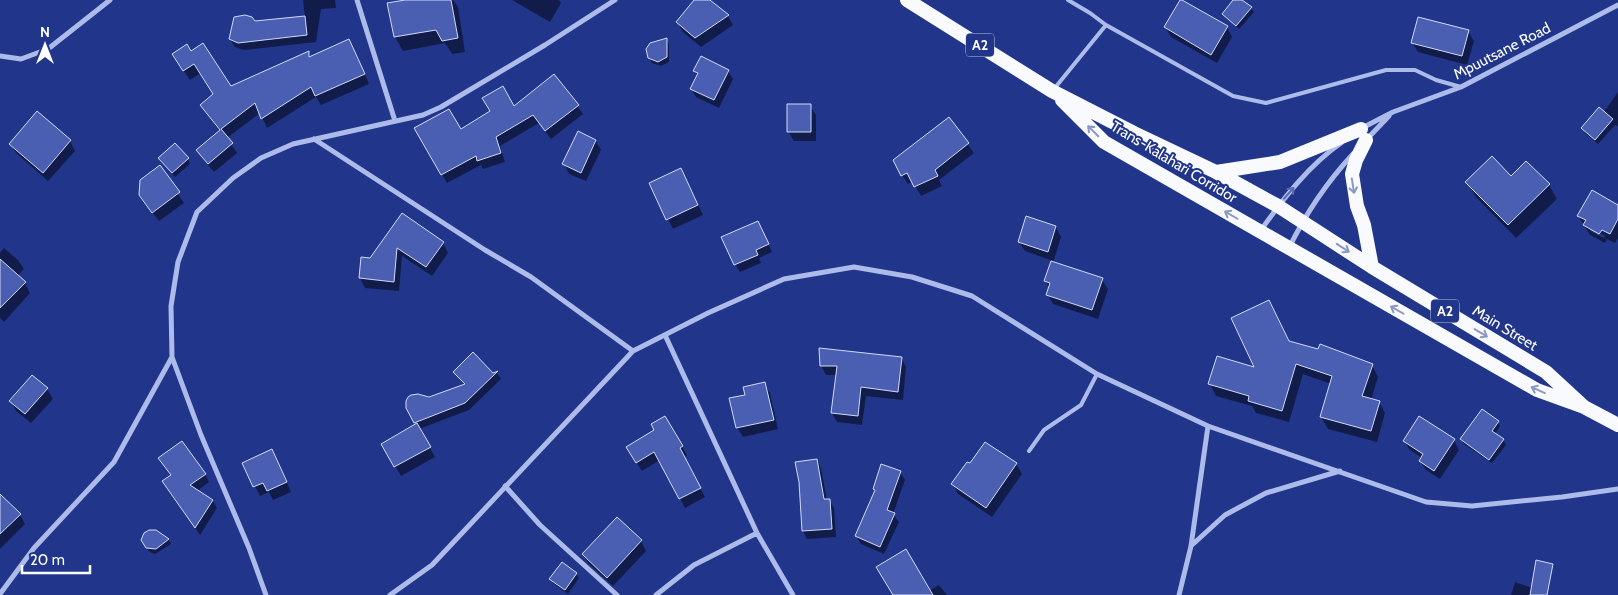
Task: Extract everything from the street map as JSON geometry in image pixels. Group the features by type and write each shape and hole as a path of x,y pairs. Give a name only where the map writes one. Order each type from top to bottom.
{"highway":[{"name":"Trans-Kalahari Corridor","path":"907,0 1052,91 1216,172 1302,221"},
{"name":"Trans-Kalahari Corridor","path":"1052,91 1104,142 1289,248"},
{"path":"1216,172 1280,162 1363,134"},
{"path":"1363,134 1352,174 1357,206 1364,225 1372,267"},
{"name":"Main Street","path":"1302,221 1372,267 1546,372 1584,406 1618,426"},
{"name":"Main Street","path":"1289,248 1537,390 1584,406"}],"street":[{"path":"0,56 21,60 48,49 110,0"},
{"path":"357,0 395,121"},
{"path":"266,595 249,548 200,435 172,358 171,306 178,262 197,212 233,178 261,158 293,144 423,115 441,107 545,45 615,0"},
{"name":"Mpuutsane Road","path":"1260,232 1278,206 1308,172 1336,146 1363,134 1393,112 1461,87 1618,5"},
{"name":"Mpuutsane Road","path":"1289,248 1302,221 1363,134 1393,112"},
{"path":"314,139 530,277 633,351"},
{"path":"390,595 432,565 633,351 784,279 854,267 912,277 972,296 1097,374 1208,426 1426,502 1472,506 1562,498 1618,488"},
{"path":"665,335 758,533 793,595"},
{"path":"0,594 34,548 114,462 172,358"},
{"path":"1179,595 1191,546 1208,426"},
{"path":"1191,546 1225,516 1266,493 1340,471"},
{"path":"505,486 540,525 617,595"},
{"path":"656,595 694,565 758,533"}],"lane":[{"path":"1068,0 1106,25 1233,96 1266,102 1386,70 1415,70 1436,80 1461,87"},
{"path":"1052,91 1106,25"},
{"path":"1030,452 1044,430 1081,405 1097,374"}],"building":[{"path":"405,0 451,0 458,38 442,41 436,30 394,37 387,3"},
{"path":"694,0 710,0 729,15 695,38 676,22"},
{"path":"1180,0 1228,26 1211,55 1164,27"},
{"path":"1233,0 1242,0 1252,7 1236,26 1222,14"},
{"path":"245,15 252,17 255,21 305,16 307,35 238,43 229,39 234,17"},
{"path":"1418,17 1469,30 1462,56 1411,43"},
{"path":"667,38 667,57 658,62 648,58 646,49 650,43"},
{"path":"349,39 365,74 315,96 311,87 261,119 255,103 221,129 233,143 208,164 196,150 220,130 200,105 213,94 194,64 183,71 172,54 187,44 191,51 203,43 231,86 309,51 309,57"},
{"path":"701,56 729,70 714,100 690,89 698,73 693,71"},
{"path":"554,74 579,105 545,131 533,115 496,137 501,153 477,161 476,156 441,175 414,128 449,109 461,129 490,111 482,98 503,86 514,106"},
{"path":"787,104 811,104 811,132 787,132"},
{"path":"1599,107 1613,119 1595,140 1581,128"},
{"path":"37,111 71,140 43,173 9,144"},
{"path":"949,117 969,143 935,170 938,176 914,187 907,173 901,176 893,160"},
{"path":"578,131 596,140 581,173 562,164"},
{"path":"175,143 189,158 172,173 158,158"},
{"path":"1492,156 1511,176 1526,161 1550,184 1508,225 1465,182"},
{"path":"160,165 180,192 152,213 139,195 140,180"},
{"path":"681,168 698,205 666,220 649,183"},
{"path":"1592,190 1618,205 1618,219 1610,234 1602,230 1599,234 1583,225 1586,220 1577,216"},
{"path":"402,213 444,242 426,267 397,248 394,282 359,278 361,257 370,258"},
{"path":"1026,216 1056,226 1048,252 1018,242"},
{"path":"758,221 769,244 756,250 758,255 734,265 721,237"},
{"path":"0,259 26,282 0,308"},
{"path":"1051,261 1103,278 1092,310 1046,295 1050,283 1044,281"},
{"path":"1269,300 1289,341 1318,349 1320,344 1373,364 1362,396 1380,401 1371,431 1320,417 1332,376 1296,364 1282,411 1248,401 1249,396 1208,384 1217,356 1254,367 1231,318"},
{"path":"819,348 902,357 898,392 861,387 858,416 831,413 837,366 820,366"},
{"path":"473,352 493,373 498,371 465,403 414,423 406,408 408,397 418,394 429,397 465,384 453,372"},
{"path":"32,375 48,388 25,414 9,401"},
{"path":"765,382 774,420 736,428 729,398 745,395 743,387"},
{"path":"1482,409 1499,421 1492,431 1504,439 1489,460 1460,439"},
{"path":"665,416 683,446 680,448 701,488 679,499 654,452 636,463 626,447 654,430 651,424"},
{"path":"1419,416 1455,439 1434,471 1419,461 1423,454 1403,441"},
{"path":"417,423 431,447 394,467 381,444"},
{"path":"182,441 206,474 190,485 213,500 195,528 162,481 171,475 158,458"},
{"path":"985,442 1017,463 986,508 951,484 967,462 970,463"},
{"path":"272,449 287,482 267,491 263,483 253,487 242,463"},
{"path":"817,459 824,499 830,499 832,529 802,531 799,482 795,462"},
{"path":"881,464 901,471 887,510 895,513 880,547 855,536 875,490 873,489"},
{"path":"0,494 21,514 0,534"},
{"path":"617,517 642,540 607,578 582,554"},
{"path":"149,530 156,530 169,539 156,549 146,548 141,540 144,533"},
{"path":"906,549 933,595 893,595 876,567"},
{"path":"1536,560 1553,564 1547,595 1530,595"},
{"path":"562,562 577,573 565,590 549,579"}]}
